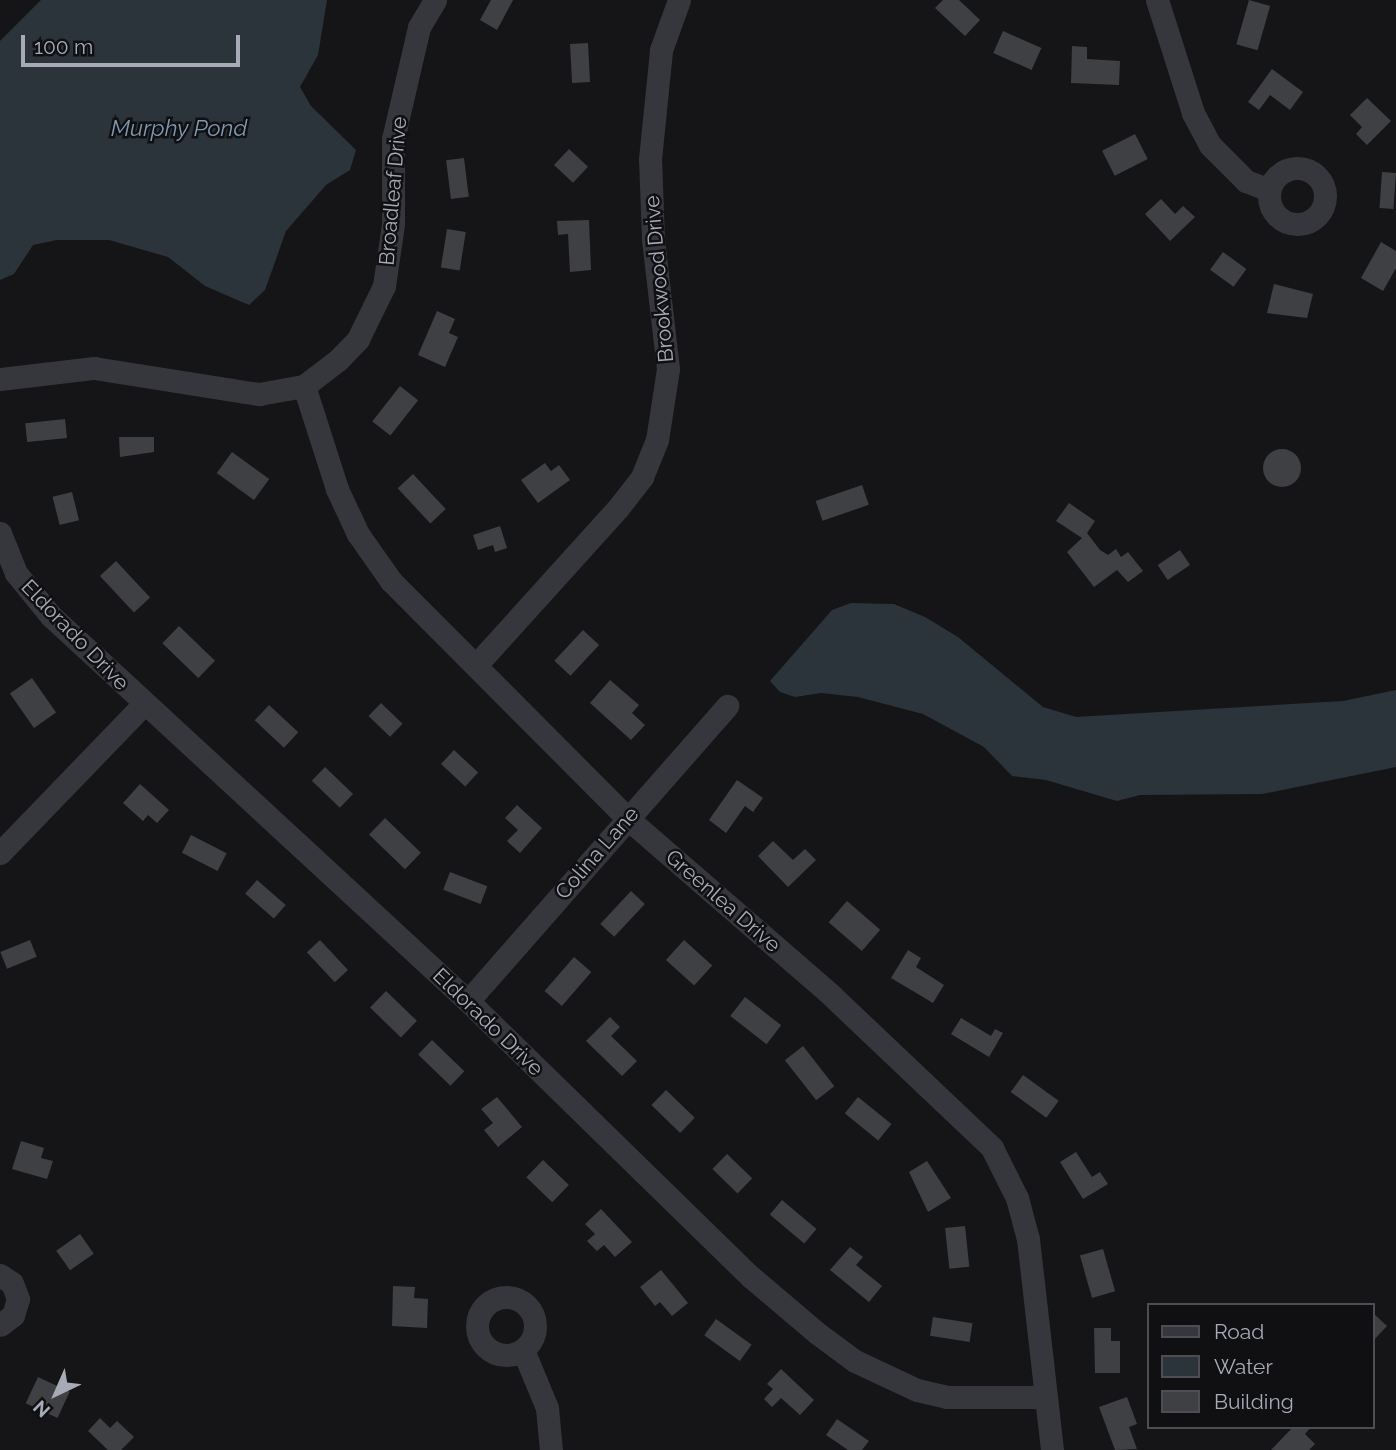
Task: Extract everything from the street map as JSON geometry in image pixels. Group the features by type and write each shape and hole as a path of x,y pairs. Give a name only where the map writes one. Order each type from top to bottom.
{"street":[{"name":"Broadleaf Drive","path":"304,386 358,339 384,286 393,224 393,139 419,27 435,0"},
{"name":"Brookwood Drive","path":"477,663 618,509 642,477 657,440 668,369 653,239 650,159 659,61 679,0"},
{"path":"1157,0 1193,113 1210,145 1246,181 1269,190"},
{"path":"0,379 94,368 131,371 230,393 259,394 304,386"},
{"name":"Greenlea Drive","path":"304,386 337,489 358,534 391,581 477,663 627,818 830,994 992,1147 1017,1198 1028,1239 1043,1397 1052,1450"},
{"name":"Eldorado Drive","path":"0,533 29,592 143,705 468,1001 751,1277 855,1361 886,1379 947,1398 1043,1397"},
{"path":"0,853 143,705"},
{"name":"Colina Lane","path":"468,1001 727,706"},
{"path":"0,1275 12,1283 18,1299 13,1315 0,1325"},
{"path":"523,1350 547,1408 551,1450"}],"water":[{"name":"Murphy Pond","path":"41,0 327,0 318,55 300,87 311,106 356,150 350,170 326,185 286,231 265,290 249,305 205,286 168,257 109,240 57,240 33,245 14,274 0,280 0,41"},
{"path":"851,603 894,604 925,617 958,637 1043,707 1076,717 1343,701 1396,690 1396,767 1262,794 1140,795 1117,801 1046,780 1012,776 984,747 923,714 858,697 821,693 795,697 780,692 770,681 832,610"}],"building":[{"path":"491,0 513,0 497,30 480,20"},
{"path":"943,0 959,0 980,20 965,36 935,8"},
{"path":"1249,0 1270,6 1257,50 1236,44"},
{"path":"1003,31 1041,48 1032,70 993,53"},
{"path":"588,43 590,82 572,83 570,44"},
{"path":"1072,46 1087,47 1087,59 1120,61 1119,85 1071,83"},
{"path":"1272,69 1303,92 1290,110 1270,95 1259,110 1248,102"},
{"path":"1367,98 1391,121 1367,145 1356,134 1362,127 1350,115"},
{"path":"1135,134 1148,159 1115,176 1102,151"},
{"path":"569,149 588,167 573,183 554,165"},
{"path":"464,158 469,197 451,199 446,160"},
{"path":"1382,172 1396,173 1393,209 1379,208"},
{"path":"1161,199 1175,214 1183,206 1195,217 1170,241 1145,214"},
{"path":"589,220 591,270 570,272 568,234 558,235 557,221"},
{"path":"447,229 466,232 460,270 441,268"},
{"path":"1381,242 1396,251 1396,268 1383,291 1361,278"},
{"path":"1223,252 1246,269 1234,287 1210,270"},
{"path":"1274,284 1313,294 1307,318 1267,313"},
{"path":"437,311 455,319 449,333 458,337 445,367 418,355"},
{"path":"400,386 418,400 390,436 372,421"},
{"path":"65,419 67,438 27,442 25,423"},
{"path":"119,437 154,437 154,452 120,457"},
{"path":"1282,449 1295,455 1301,468 1295,481 1282,487 1269,481 1263,468 1269,455"},
{"path":"232,452 269,479 254,500 217,473"},
{"path":"545,463 551,471 559,465 570,480 538,503 521,480"},
{"path":"413,474 446,509 430,523 398,488"},
{"path":"862,485 869,505 823,521 816,501"},
{"path":"72,492 79,520 60,525 53,497"},
{"path":"1069,503 1095,521 1087,533 1100,550 1108,555 1116,549 1121,557 1128,552 1143,571 1128,582 1117,570 1094,587 1067,552 1082,538 1056,521"},
{"path":"500,526 507,548 495,552 493,545 478,550 473,535"},
{"path":"1180,550 1190,565 1168,580 1158,565"},
{"path":"116,561 150,598 134,613 100,576"},
{"path":"179,626 215,661 198,678 162,643"},
{"path":"583,630 599,645 570,676 554,661"},
{"path":"32,678 56,712 34,728 10,693"},
{"path":"610,680 639,705 632,713 645,725 631,740 590,703"},
{"path":"381,703 403,724 390,737 368,716"},
{"path":"269,705 298,732 284,748 255,720"},
{"path":"454,750 478,773 465,786 441,764"},
{"path":"325,767 353,794 340,808 312,781"},
{"path":"737,780 763,798 753,812 745,806 726,833 709,820"},
{"path":"140,784 169,810 157,823 148,815 143,821 123,803"},
{"path":"517,805 542,828 520,853 507,841 518,830 505,818"},
{"path":"385,818 421,853 405,869 369,835"},
{"path":"191,835 227,853 218,871 182,853"},
{"path":"773,841 793,860 805,849 816,860 788,887 758,856"},
{"path":"450,872 487,886 481,904 443,890"},
{"path":"257,880 286,905 274,919 245,894"},
{"path":"631,891 645,904 614,937 600,924"},
{"path":"847,901 880,930 862,951 829,922"},
{"path":"30,940 37,957 7,969 0,952"},
{"path":"320,940 348,970 335,982 307,952"},
{"path":"684,940 712,965 694,985 666,960"},
{"path":"908,950 921,958 916,967 944,985 933,1003 891,978"},
{"path":"574,957 591,972 562,1006 544,991"},
{"path":"386,991 417,1021 401,1037 370,1008"},
{"path":"745,997 781,1025 766,1044 730,1016"},
{"path":"610,1017 620,1027 611,1036 637,1061 622,1076 586,1041"},
{"path":"961,1018 991,1036 995,1029 1003,1033 989,1057 951,1034"},
{"path":"432,1040 464,1071 450,1086 418,1054"},
{"path":"803,1046 834,1086 816,1100 785,1060"},
{"path":"1023,1075 1059,1101 1046,1118 1011,1092"},
{"path":"666,1090 695,1118 680,1133 651,1105"},
{"path":"497,1097 522,1127 498,1147 484,1130 493,1123 481,1109"},
{"path":"858,1097 891,1124 878,1140 845,1113"},
{"path":"21,1141 44,1148 41,1158 53,1161 47,1179 12,1169"},
{"path":"1076,1152 1092,1177 1100,1172 1108,1184 1083,1199 1060,1162"},
{"path":"727,1154 752,1178 738,1193 712,1169"},
{"path":"543,1160 569,1185 552,1202 526,1177"},
{"path":"927,1161 951,1198 928,1212 909,1172"},
{"path":"782,1200 816,1229 804,1243 770,1215"},
{"path":"601,1209 632,1242 615,1257 604,1245 597,1251 587,1241 595,1234 585,1224"},
{"path":"965,1226 969,1267 949,1269 945,1228"},
{"path":"80,1234 94,1254 70,1270 56,1251"},
{"path":"850,1247 863,1257 856,1265 882,1286 869,1302 830,1270"},
{"path":"1103,1249 1115,1291 1092,1298 1080,1256"},
{"path":"661,1270 688,1303 672,1316 660,1302 655,1306 640,1287"},
{"path":"393,1286 415,1287 414,1298 428,1299 427,1328 392,1326"},
{"path":"1375,1315 1387,1326 1375,1339"},
{"path":"933,1317 973,1323 970,1342 930,1336"},
{"path":"716,1319 752,1345 740,1361 704,1335"},
{"path":"1094,1328 1111,1328 1111,1341 1120,1341 1120,1373 1095,1373"},
{"path":"781,1369 814,1400 800,1415 781,1398 772,1407 764,1399 773,1389 767,1384"},
{"path":"38,1377 70,1392 57,1418 26,1403"},
{"path":"1127,1397 1137,1424 1129,1427 1137,1449 1115,1450 1099,1407"},
{"path":"100,1418 110,1428 117,1421 134,1437 121,1450 108,1450 88,1431"},
{"path":"837,1419 869,1441 862,1450 848,1450 826,1435"},
{"path":"1291,1429 1309,1429 1305,1434 1315,1444 1309,1450 1271,1450"}]}
